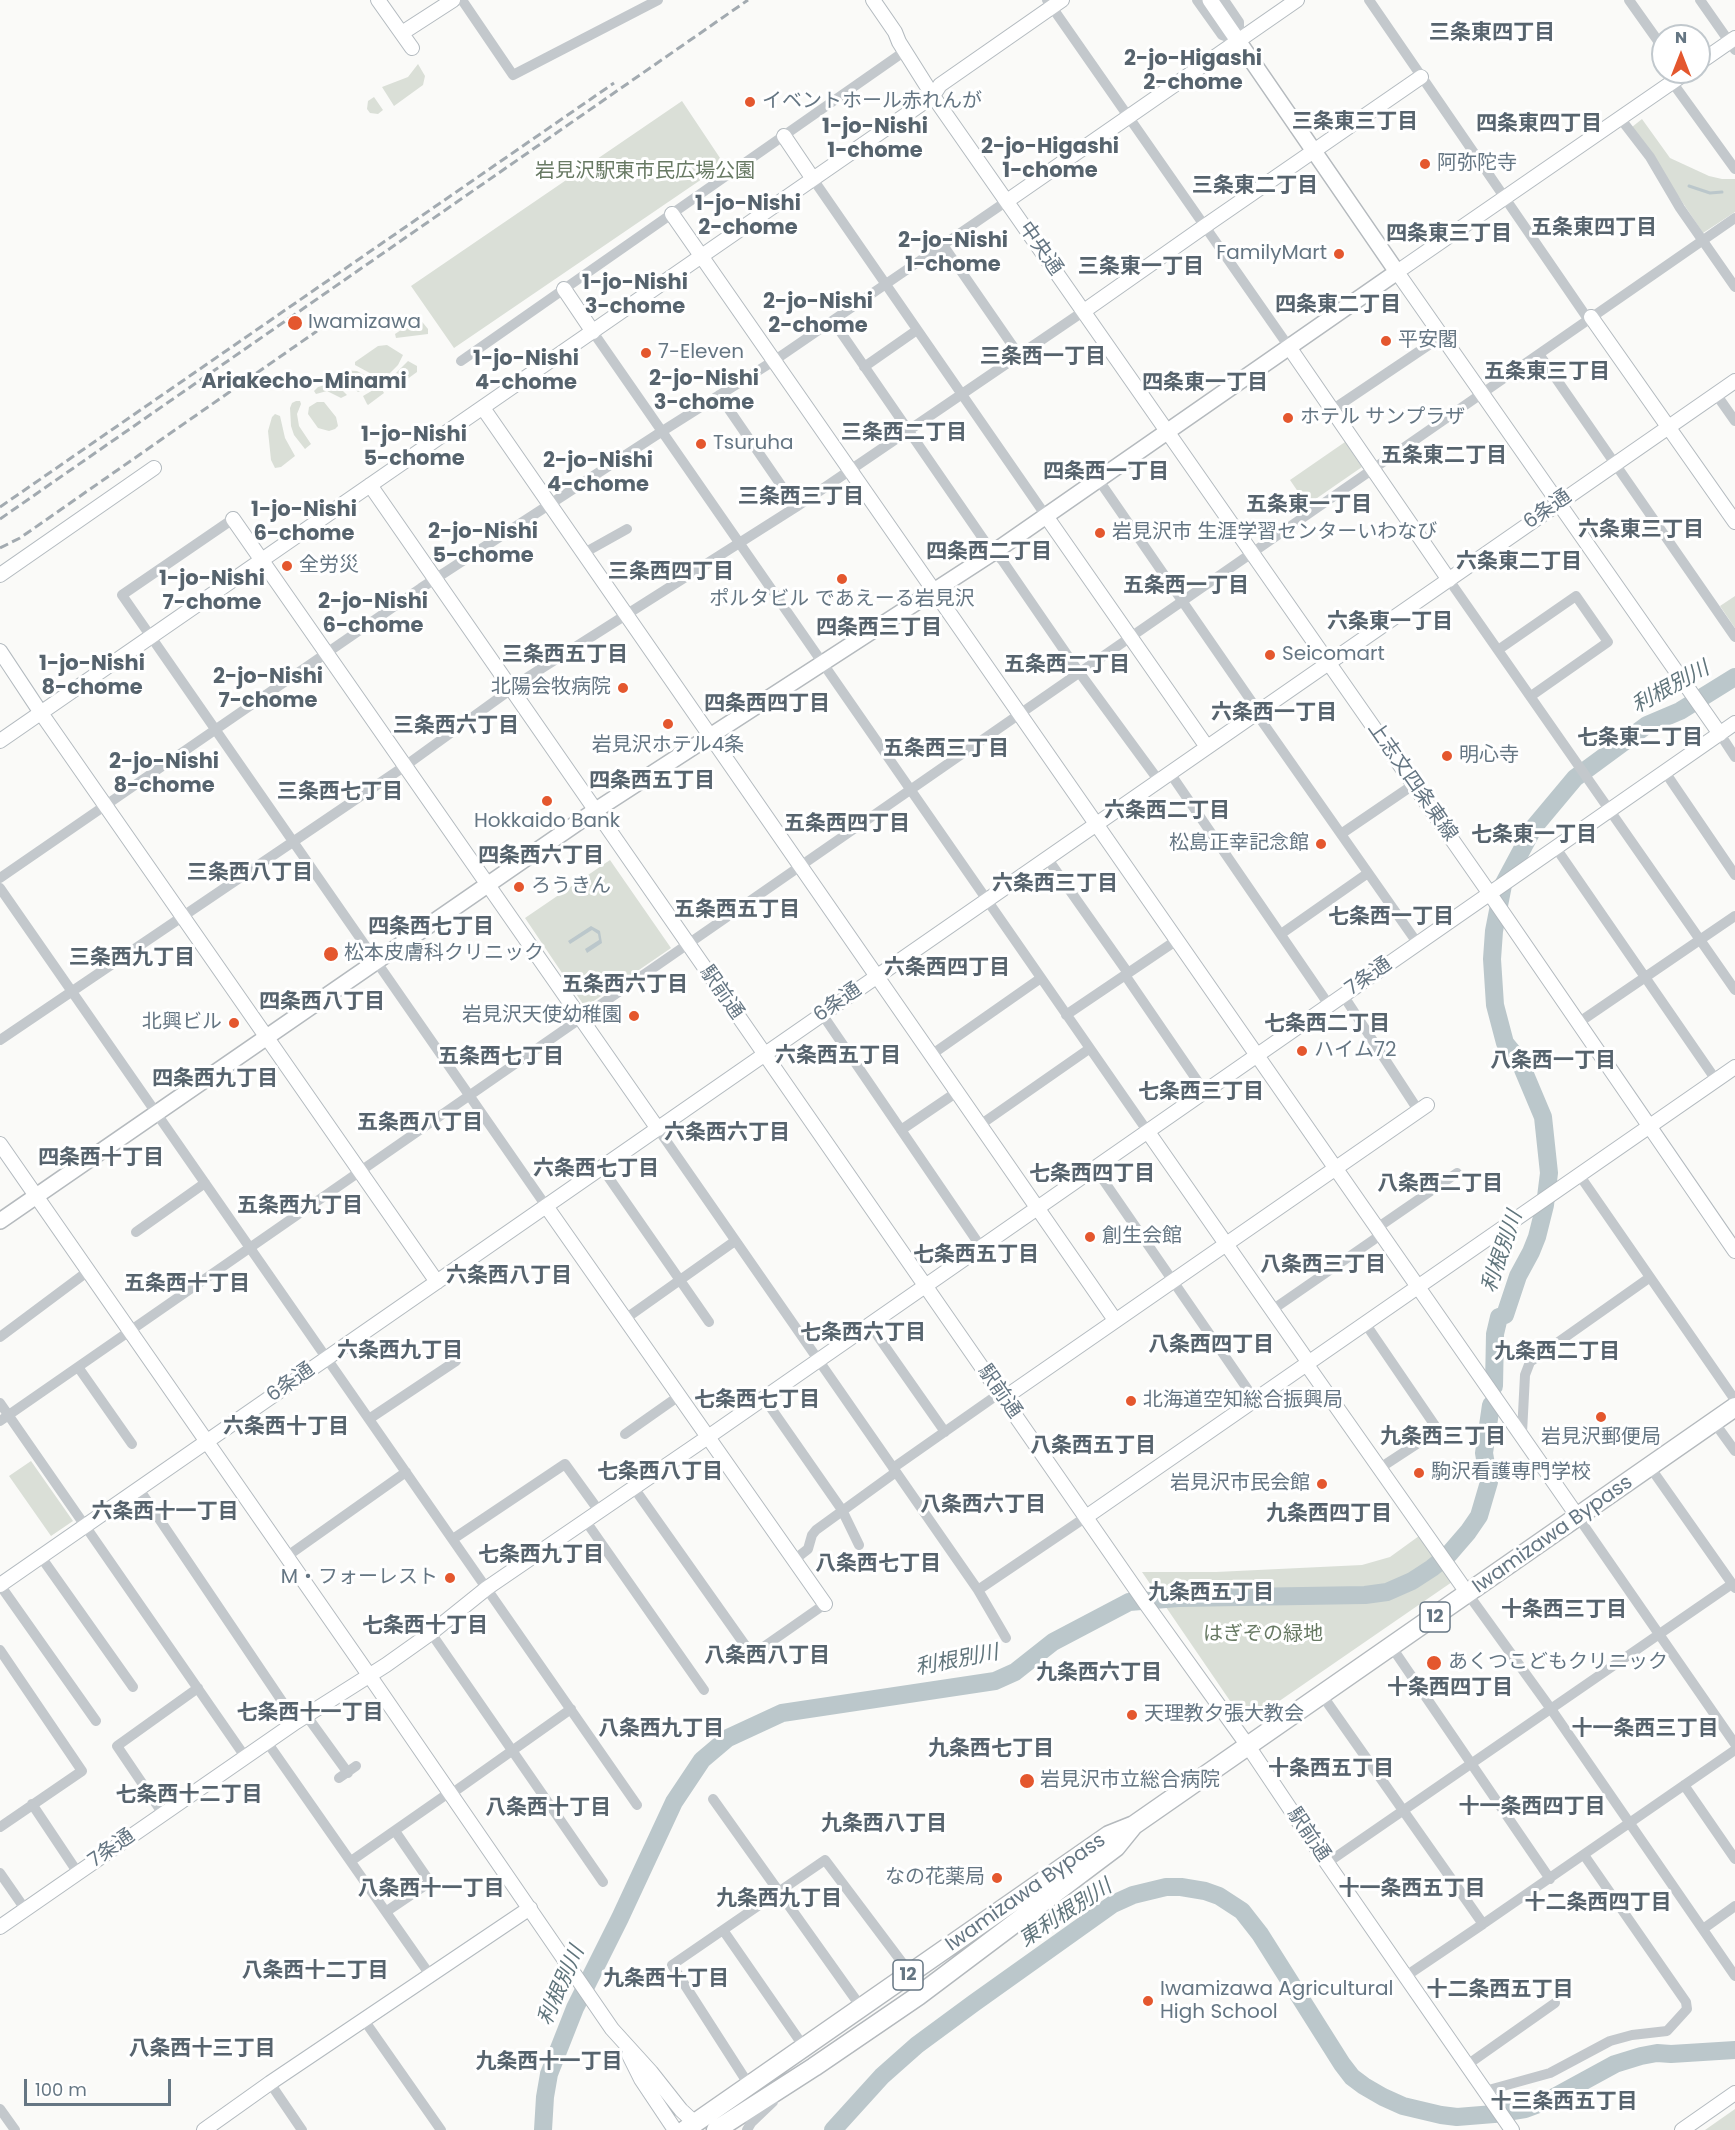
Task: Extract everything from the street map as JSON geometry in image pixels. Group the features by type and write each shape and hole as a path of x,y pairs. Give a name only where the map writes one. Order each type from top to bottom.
{"highway":[{"name":"Iwamizawa Bypass","path":"694,2128 749,2085 1109,1835 1134,1824 1735,1407"},
{"name":"Iwamizawa Bypass","path":"716,2130 918,1996 1116,1847 1134,1824"}],"main road":[{"path":"0,1221 596,810 994,552 1397,272 1210,0"}],"street":[{"path":"378,0 412,48"},
{"path":"402,33 453,0"},
{"path":"462,0 513,75 658,0"},
{"name":"中央通","path":"873,0 933,96 1169,432"},
{"path":"1197,0 1221,35 1239,41"},
{"path":"1224,0 1240,24 1239,41"},
{"path":"0,878 435,579 833,321 1297,0"},
{"path":"1369,0 1504,198 1669,426 1735,522"},
{"path":"1629,0 1651,31"},
{"path":"1700,0 1733,43 1711,56"},
{"path":"0,741 933,96 940,85 1054,2 1128,116 1735,990"},
{"path":"461,361 904,51"},
{"path":"0,1040 405,766 528,677 851,470 961,393 1084,312 1421,77"},
{"path":"1667,84 1397,272 1735,756"},
{"path":"1685,84 1735,169"},
{"path":"1620,118 1650,157 1680,208 1735,287"},
{"path":"784,136 1207,747"},
{"path":"672,214 1469,1360 1519,1428 1735,1744"},
{"path":"4,1418 1735,218"},
{"path":"943,245 1019,356"},
{"path":"564,289 1089,1049 1735,1976"},
{"path":"833,321 986,543 1002,560 1079,672 1164,777 1281,934 1329,1005"},
{"path":"864,367 917,330"},
{"path":"1332,410 1442,336"},
{"path":"1539,354 1735,637"},
{"name":"6条通","path":"0,1585 1735,381"},
{"path":"1716,394 1735,421"},
{"path":"719,395 796,507"},
{"path":"483,408 1115,1320"},
{"name":"上志文四条東線","path":"1169,432 1251,554 1413,785 1482,882 1493,891 1521,940 1735,1251"},
{"path":"0,574 154,468"},
{"path":"1098,479 1418,944"},
{"name":"駅前通","path":"370,485 1124,1572 1248,1746 1511,2129"},
{"path":"634,1488 752,1654 825,1604 122,595 233,519 978,1590 1006,1638"},
{"path":"584,553 627,529"},
{"path":"1498,650 1576,596 1596,623 1608,642 1531,696"},
{"path":"0,651 437,1282"},
{"path":"1716,1080 1646,976 1553,850 1735,723"},
{"path":"1665,772 1735,875"},
{"path":"1341,834 1413,785"},
{"name":"7条通","path":"0,1927 301,1718 431,1633 487,1588 1553,850"},
{"path":"1047,858 1205,1092"},
{"path":"1281,934 1368,873"},
{"path":"0,888 637,1804"},
{"path":"1578,1023 1735,916"},
{"path":"1066,1015 1177,940"},
{"path":"931,1055 1041,978"},
{"path":"794,1560 808,1549 816,1530 945,1432 1115,1320 1423,1107 1343,995"},
{"path":"822,1014 981,1247"},
{"path":"980,1125 1089,1049"},
{"path":"978,1590 1735,1067"},
{"path":"901,1130 957,1092"},
{"path":"0,1144 612,2029 651,2072 694,2128"},
{"path":"602,1168 709,1322"},
{"path":"1095,1168 1255,1400"},
{"path":"1272,1310 1457,1173"},
{"path":"1580,1176 1735,1400"},
{"path":"136,1232 205,1183"},
{"path":"625,1319 735,1241"},
{"path":"0,1337 87,1272"},
{"path":"1519,1428 1525,1374 1530,1362 1649,1278"},
{"path":"1365,1323 1438,1430 1380,1468"},
{"path":"870,1324 945,1432"},
{"path":"369,1419 456,1361"},
{"path":"78,1367 132,1444"},
{"path":"625,1434 679,1396"},
{"path":"764,1398 842,1510 859,1545"},
{"path":"0,1403 4,1418 85,1526 246,1758"},
{"path":"1714,1422 1735,1451"},
{"path":"453,1539 565,1464 599,1511"},
{"path":"1327,1863 1658,1634 1733,1586 1650,1467"},
{"path":"286,1557 406,1472"},
{"path":"139,1489 301,1718 348,1772"},
{"path":"585,1520 704,1690"},
{"path":"41,1557 133,1687"},
{"path":"0,1585 96,1721"},
{"path":"431,1633 603,1882"},
{"path":"1391,1646 1550,1879"},
{"path":"0,1650 82,1771 0,1827"},
{"path":"163,1814 117,1746 198,1688"},
{"path":"1322,1695 1483,1924"},
{"path":"351,1861 570,1709"},
{"path":"267,1742 430,1975"},
{"path":"1406,1976 1735,1750"},
{"path":"1684,1785 1735,1859"},
{"path":"714,1799 861,2007"},
{"path":"32,1804 78,1873"},
{"path":"387,1911 430,1882 395,1831"},
{"path":"1487,2094 1551,2073 1610,2041 1632,2035 1666,2031 1687,2009 1686,2002 1584,1855"},
{"path":"749,2085 672,1965 825,1860 910,1973"},
{"path":"0,1873 25,1910"},
{"path":"1703,1929 1735,1906"},
{"path":"213,2128 270,2083 530,1908"},
{"path":"723,1930 804,2047"},
{"path":"1467,2065 1555,2003"},
{"path":"364,2020 441,2130"},
{"path":"623,2043 641,2079 675,2130"},
{"path":"747,2130 760,2114 814,2067"},
{"path":"270,2083 302,2130"},
{"path":"1682,2130 1735,2093"},
{"path":"0,2109 3,2121 15,2130"}],"green space":[{"path":"418,64 425,76 423,85 394,106 382,87 408,77"},
{"path":"374,97 383,110 378,114 370,113 367,109 368,101"},
{"name":"岩見沢駅東市民広場公園","path":"682,101 724,164 454,348 411,286"},
{"path":"1642,119 1670,158 1709,176 1735,179 1735,212 1703,233 1632,127"},
{"path":"419,318 428,329 428,334 396,338 395,334"},
{"path":"387,345 403,355 398,365 387,376 379,378 355,365 355,362 378,346"},
{"path":"408,361 417,366 417,372 395,388 390,388 385,384"},
{"path":"341,370 357,371 374,380 375,384 358,392 336,377"},
{"path":"325,385 343,391 347,395 341,398 327,391 316,394 314,391 318,387"},
{"path":"380,386 384,393 368,405 363,396"},
{"path":"296,401 300,401 301,404 297,414 299,426 311,444 305,449 294,435 291,426 290,408"},
{"path":"317,402 324,402 336,417 338,426 335,429 329,431 318,428 308,414 309,407"},
{"path":"275,414 280,416 285,438 295,456 281,467 275,468 271,460 268,431"},
{"path":"1345,442 1362,467 1307,505 1290,480"},
{"path":"1735,596 1735,628 1720,606"},
{"path":"610,860 671,948 585,1007 525,918"},
{"path":"31,1461 73,1521 51,1536 9,1476"},
{"name":"はぎぞの緑地","path":"1419,1536 1452,1582 1259,1715 1239,1714 1142,1572 1216,1572 1362,1565 1390,1557"},
{"path":"1735,2109 1735,2130 1705,2130"}],"shaded area":[{"path":"591,926 600,931 602,943 587,953 585,949 599,940 598,934 592,930 570,944 568,941"}],"waterway":[{"path":"1689,186 1710,193 1722,192"},
{"name":"利根別川","path":"1494,1386 1495,1334 1499,1317 1505,1315 1518,1276 1537,1237 1545,1205 1549,1173 1543,1117 1519,1060 1505,1043 1495,1005 1492,959 1494,931 1503,885 1534,827 1575,778 1647,725 1680,711 1735,677"},
{"name":"利根別川","path":"543,2130 549,2074 575,2008 674,1802 702,1760 728,1738 782,1713 995,1681 1015,1672 1053,1642 1129,1602 1178,1598 1365,1595 1387,1592 1412,1581 1449,1554 1479,1516 1489,1482 1484,1453 1491,1405"},
{"name":"東利根別川","path":"833,2130 882,2076 917,2045 974,2003 1113,1904 1133,1895 1166,1887 1205,1891 1219,1896 1242,1911 1260,1934 1352,2077 1383,2097 1403,2106 1457,2117 1525,2109 1549,2100 1615,2064 1641,2056 1657,2053 1735,2050"}],"railway":[{"path":"0,519 748,0"},
{"path":"0,507 614,83"},
{"path":"0,548 20,538 317,331"}],"place":[{"name":"イベントホール赤れんが","path":"750,102"},
{"name":"阿弥陀寺","path":"1425,164"},
{"name":"FamilyMart","path":"1339,254"},
{"name":"Iwamizawa","path":"295,323"},
{"name":"平安閣","path":"1386,341"},
{"name":"7-Eleven","path":"646,353"},
{"name":"ホテル サンプラザ","path":"1288,418"},
{"name":"Tsuruha","path":"701,444"},
{"name":"岩見沢市 生涯学習センターいわなび","path":"1100,533"},
{"name":"全労災","path":"287,566"},
{"name":"ポルタビル であえーる岩見沢","path":"842,579"},
{"name":"Seicomart","path":"1270,655"},
{"name":"北陽会牧病院","path":"623,688"},
{"name":"岩見沢ホテル4条","path":"668,724"},
{"name":"明心寺","path":"1447,756"},
{"name":"Hokkaido Bank","path":"547,801"},
{"name":"松島正幸記念館","path":"1321,844"},
{"name":"ろうきん","path":"519,887"},
{"name":"松本皮膚科クリニック","path":"331,954"},
{"name":"岩見沢天使幼稚園","path":"634,1016"},
{"name":"北興ビル","path":"234,1023"},
{"name":"ハイム72","path":"1302,1051"},
{"name":"創生会館","path":"1090,1237"},
{"name":"北海道空知総合振興局","path":"1131,1401"},
{"name":"岩見沢郵便局","path":"1601,1417"},
{"name":"駒沢看護専門学校","path":"1419,1473"},
{"name":"岩見沢市民会館","path":"1322,1484"},
{"name":"M・フォーレスト","path":"450,1578"},
{"name":"あくつこどもクリニック","path":"1434,1663"},
{"name":"天理教夕張大教会","path":"1132,1715"},
{"name":"岩見沢市立総合病院","path":"1027,1781"},
{"name":"なの花薬局","path":"997,1878"},
{"name":"Iwamizawa Agricultural High School","path":"1148,2001"}],"district":[{"name":"三条東四丁目","path":"1492,34"},
{"name":"2-jo-Higashi 2-chome","path":"1193,72"},
{"name":"三条東三丁目","path":"1355,123"},
{"name":"四条東四丁目","path":"1539,125"},
{"name":"1-jo-Nishi 1-chome","path":"875,140"},
{"name":"2-jo-Higashi 1-chome","path":"1050,160"},
{"name":"三条東二丁目","path":"1255,187"},
{"name":"1-jo-Nishi 2-chome","path":"748,217"},
{"name":"五条東四丁目","path":"1594,229"},
{"name":"四条東三丁目","path":"1449,235"},
{"name":"2-jo-Nishi 1-chome","path":"953,254"},
{"name":"三条東一丁目","path":"1141,268"},
{"name":"1-jo-Nishi 3-chome","path":"635,296"},
{"name":"四条東二丁目","path":"1338,306"},
{"name":"2-jo-Nishi 2-chome","path":"818,315"},
{"name":"三条西一丁目","path":"1043,358"},
{"name":"1-jo-Nishi 4-chome","path":"526,372"},
{"name":"五条東三丁目","path":"1547,373"},
{"name":"Ariakecho-Minami","path":"304,383"},
{"name":"四条東一丁目","path":"1205,384"},
{"name":"2-jo-Nishi 3-chome","path":"704,392"},
{"name":"三条西二丁目","path":"904,434"},
{"name":"1-jo-Nishi 5-chome","path":"414,448"},
{"name":"五条東二丁目","path":"1444,457"},
{"name":"四条西一丁目","path":"1106,473"},
{"name":"2-jo-Nishi 4-chome","path":"598,474"},
{"name":"三条西三丁目","path":"801,498"},
{"name":"五条東一丁目","path":"1309,506"},
{"name":"1-jo-Nishi 6-chome","path":"304,523"},
{"name":"六条東三丁目","path":"1641,531"},
{"name":"2-jo-Nishi 5-chome","path":"483,545"},
{"name":"四条西二丁目","path":"989,553"},
{"name":"六条東二丁目","path":"1519,563"},
{"name":"三条西四丁目","path":"671,573"},
{"name":"五条西一丁目","path":"1186,587"},
{"name":"1-jo-Nishi 7-chome","path":"212,592"},
{"name":"2-jo-Nishi 6-chome","path":"373,615"},
{"name":"六条東一丁目","path":"1390,623"},
{"name":"四条西三丁目","path":"879,629"},
{"name":"三条西五丁目","path":"565,656"},
{"name":"五条西二丁目","path":"1067,666"},
{"name":"1-jo-Nishi 8-chome","path":"92,677"},
{"name":"2-jo-Nishi 7-chome","path":"268,690"},
{"name":"四条西四丁目","path":"767,705"},
{"name":"六条西一丁目","path":"1274,714"},
{"name":"三条西六丁目","path":"456,727"},
{"name":"七条東二丁目","path":"1640,739"},
{"name":"五条西三丁目","path":"946,750"},
{"name":"2-jo-Nishi 8-chome","path":"164,775"},
{"name":"四条西五丁目","path":"652,782"},
{"name":"三条西七丁目","path":"340,793"},
{"name":"六条西二丁目","path":"1167,812"},
{"name":"五条西四丁目","path":"847,825"},
{"name":"七条東一丁目","path":"1534,836"},
{"name":"四条西六丁目","path":"541,857"},
{"name":"三条西八丁目","path":"250,874"},
{"name":"六条西三丁目","path":"1055,885"},
{"name":"五条西五丁目","path":"737,911"},
{"name":"七条西一丁目","path":"1391,918"},
{"name":"四条西七丁目","path":"431,928"},
{"name":"三条西九丁目","path":"132,959"},
{"name":"六条西四丁目","path":"947,969"},
{"name":"五条西六丁目","path":"625,986"},
{"name":"四条西八丁目","path":"322,1003"},
{"name":"七条西二丁目","path":"1327,1025"},
{"name":"六条西五丁目","path":"838,1057"},
{"name":"五条西七丁目","path":"501,1058"},
{"name":"八条西一丁目","path":"1553,1062"},
{"name":"四条西九丁目","path":"215,1080"},
{"name":"七条西三丁目","path":"1201,1093"},
{"name":"五条西八丁目","path":"420,1124"},
{"name":"六条西六丁目","path":"727,1134"},
{"name":"四条西十丁目","path":"101,1159"},
{"name":"六条西七丁目","path":"596,1170"},
{"name":"七条西四丁目","path":"1092,1175"},
{"name":"八条西二丁目","path":"1440,1185"},
{"name":"五条西九丁目","path":"300,1207"},
{"name":"七条西五丁目","path":"976,1256"},
{"name":"八条西三丁目","path":"1323,1266"},
{"name":"六条西八丁目","path":"509,1277"},
{"name":"五条西十丁目","path":"187,1285"},
{"name":"七条西六丁目","path":"863,1334"},
{"name":"八条西四丁目","path":"1211,1346"},
{"name":"六条西九丁目","path":"400,1352"},
{"name":"九条西二丁目","path":"1557,1353"},
{"name":"七条西七丁目","path":"757,1401"},
{"name":"六条西十丁目","path":"286,1428"},
{"name":"九条西三丁目","path":"1443,1438"},
{"name":"八条西五丁目","path":"1093,1447"},
{"name":"七条西八丁目","path":"660,1473"},
{"name":"八条西六丁目","path":"983,1506"},
{"name":"六条西十一丁目","path":"165,1513"},
{"name":"九条西四丁目","path":"1329,1515"},
{"name":"七条西九丁目","path":"541,1556"},
{"name":"八条西七丁目","path":"878,1565"},
{"name":"九条西五丁目","path":"1211,1594"},
{"name":"十条西三丁目","path":"1564,1611"},
{"name":"七条西十丁目","path":"425,1627"},
{"name":"八条西八丁目","path":"767,1657"},
{"name":"九条西六丁目","path":"1099,1674"},
{"name":"十条西四丁目","path":"1450,1689"},
{"name":"七条西十一丁目","path":"310,1714"},
{"name":"八条西九丁目","path":"661,1730"},
{"name":"十一条西三丁目","path":"1645,1730"},
{"name":"九条西七丁目","path":"991,1750"},
{"name":"十条西五丁目","path":"1331,1770"},
{"name":"七条西十二丁目","path":"189,1796"},
{"name":"十一条西四丁目","path":"1532,1808"},
{"name":"八条西十丁目","path":"548,1809"},
{"name":"九条西八丁目","path":"884,1825"},
{"name":"八条西十一丁目","path":"431,1890"},
{"name":"十一条西五丁目","path":"1412,1890"},
{"name":"九条西九丁目","path":"779,1900"},
{"name":"十二条西四丁目","path":"1598,1904"},
{"name":"八条西十二丁目","path":"315,1972"},
{"name":"九条西十丁目","path":"666,1980"},
{"name":"十二条西五丁目","path":"1500,1991"},
{"name":"八条西十三丁目","path":"202,2050"},
{"name":"九条西十一丁目","path":"549,2063"},
{"name":"十三条西五丁目","path":"1564,2103"}]}
